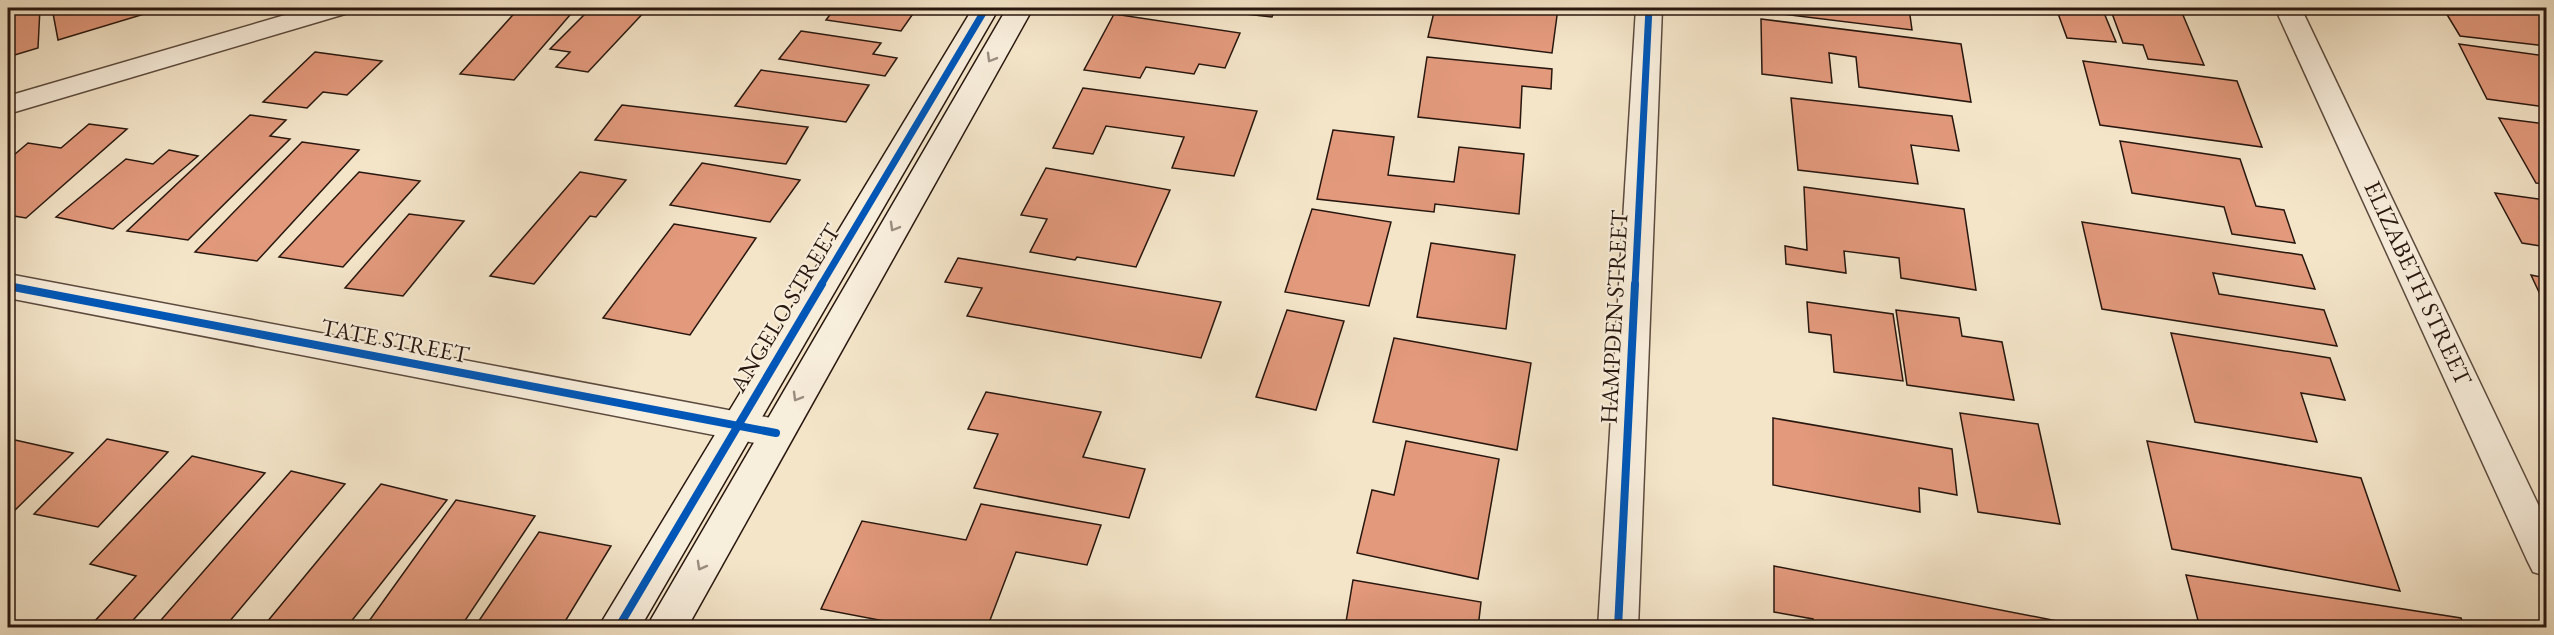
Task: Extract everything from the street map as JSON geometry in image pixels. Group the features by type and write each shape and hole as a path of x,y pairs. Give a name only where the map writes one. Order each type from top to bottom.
{"street":[{"path":"8,105 336,8"},
{"name":"ANGELO STREET","path":"618,627 986,8"},
{"path":"666,627 1020,8"},
{"name":"HAMPDEN STREET","path":"1618,627 1649,8"},
{"name":"ELIZABETH STREET","path":"2288,8 2506,470 2537,522 2547,560"},
{"name":"TATE STREET","path":"8,286 776,433"}],"building":[{"path":"40,8 38,48 8,57 8,9"},
{"path":"52,8 161,8 161,9 58,40"},
{"path":"519,8 576,8 514,80 460,74"},
{"path":"591,8 648,8 588,72 556,67 570,52 550,49"},
{"path":"835,8 917,8 901,31 826,20"},
{"path":"1191,8 1275,8 1272,17"},
{"path":"1435,8 1558,8 1552,53 1428,37"},
{"path":"1774,8 1909,8 1912,30 1774,13"},
{"path":"2056,8 2102,8 2116,42 2067,38"},
{"path":"2110,8 2180,8 2204,65 2148,59 2143,45 2123,43"},
{"path":"2443,8 2546,8 2546,46 2460,36"},
{"path":"1114,14 1240,33 1225,68 1199,64 1194,74 1146,67 1140,78 1084,70"},
{"path":"1761,19 1961,44 1971,102 1859,87 1856,57 1829,53 1832,83 1762,74"},
{"path":"801,31 881,43 873,54 897,58 885,76 779,59"},
{"path":"2459,44 2546,56 2546,107 2487,99"},
{"path":"315,52 382,61 347,95 323,92 307,108 263,102"},
{"path":"1427,57 1552,69 1551,89 1522,86 1520,128 1418,117"},
{"path":"2083,61 2237,81 2262,147 2100,125"},
{"path":"761,70 869,85 846,122 735,106"},
{"path":"1083,88 1257,111 1234,176 1172,168 1184,137 1106,126 1093,154 1053,148"},
{"path":"1791,98 1952,116 1959,151 1911,145 1918,184 1798,170"},
{"path":"622,105 808,127 786,164 595,140"},
{"path":"250,115 286,120 270,136 290,139 188,240 127,231"},
{"path":"2499,118 2546,124 2546,184 2536,183"},
{"path":"89,124 127,129 26,218 8,215 8,160 28,143 61,148"},
{"path":"1333,130 1394,137 1388,175 1454,182 1459,147 1524,154 1519,214 1435,204 1434,212 1317,199"},
{"path":"2120,141 2240,159 2256,206 2284,210 2295,243 2232,234 2224,207 2132,193"},
{"path":"302,142 359,150 257,261 195,252"},
{"path":"169,150 198,156 113,229 56,217 126,159 153,164"},
{"path":"702,163 800,180 770,222 670,205"},
{"path":"1046,168 1170,190 1136,267 1030,252 1047,219 1021,215"},
{"path":"359,172 420,181 343,267 279,257"},
{"path":"580,172 626,180 596,217 590,216 534,284 490,276"},
{"path":"1804,187 1964,209 1976,290 1901,278 1899,258 1844,251 1846,273 1786,264 1785,246 1807,250"},
{"path":"2495,193 2546,200 2546,247 2522,243"},
{"path":"1312,209 1391,222 1369,306 1285,292"},
{"path":"409,214 464,221 403,296 345,288"},
{"path":"2082,222 2302,255 2315,289 2213,273 2219,294 2324,310 2337,346 2102,309"},
{"path":"674,224 756,238 690,335 603,318"},
{"path":"1431,243 1515,255 1506,329 1417,317"},
{"path":"958,258 1221,302 1201,358 967,316 982,288 945,282"},
{"path":"2531,275 2546,278 2546,307"},
{"path":"1807,302 1893,314 1903,381 1834,372 1831,335 1809,332"},
{"path":"1287,310 1344,321 1316,410 1256,397"},
{"path":"1896,310 1959,318 1962,336 2002,342 2014,400 1907,385"},
{"path":"2171,333 2330,358 2345,400 2301,393 2317,442 2195,422"},
{"path":"1394,338 1531,363 1517,450 1373,422"},
{"path":"986,392 1101,412 1083,457 1145,469 1129,518 974,488 998,434 968,429"},
{"path":"1960,413 2038,424 2060,524 1978,512"},
{"path":"1773,418 1952,449 1957,495 1919,488 1920,512 1773,485"},
{"path":"107,439 168,452 98,527 34,514"},
{"path":"15,440 73,453 8,517 8,448"},
{"path":"1406,441 1499,459 1478,579 1357,553 1372,490 1394,495"},
{"path":"2147,441 2361,478 2400,591 2172,549"},
{"path":"192,456 265,473 126,628 113,628 94,622 136,576 90,564"},
{"path":"291,471 345,484 224,628 188,628 161,620"},
{"path":"381,484 447,500 346,628 262,628"},
{"path":"456,500 535,516 460,628 364,628"},
{"path":"981,504 1101,525 1087,565 1016,552 987,628 921,628 821,609 862,521 966,540"},
{"path":"539,532 611,546 561,628 474,628"},
{"path":"1774,566 2083,626 2083,628 1813,628 1813,619 1774,612"},
{"path":"2186,575 2461,618 2465,628 2200,628"},
{"path":"1353,580 1481,602 1478,628 1345,628"}],"cycle path":[{"path":"618,628 986,8"},
{"path":"1618,628 1649,8"},
{"path":"8,286 776,433"}]}
